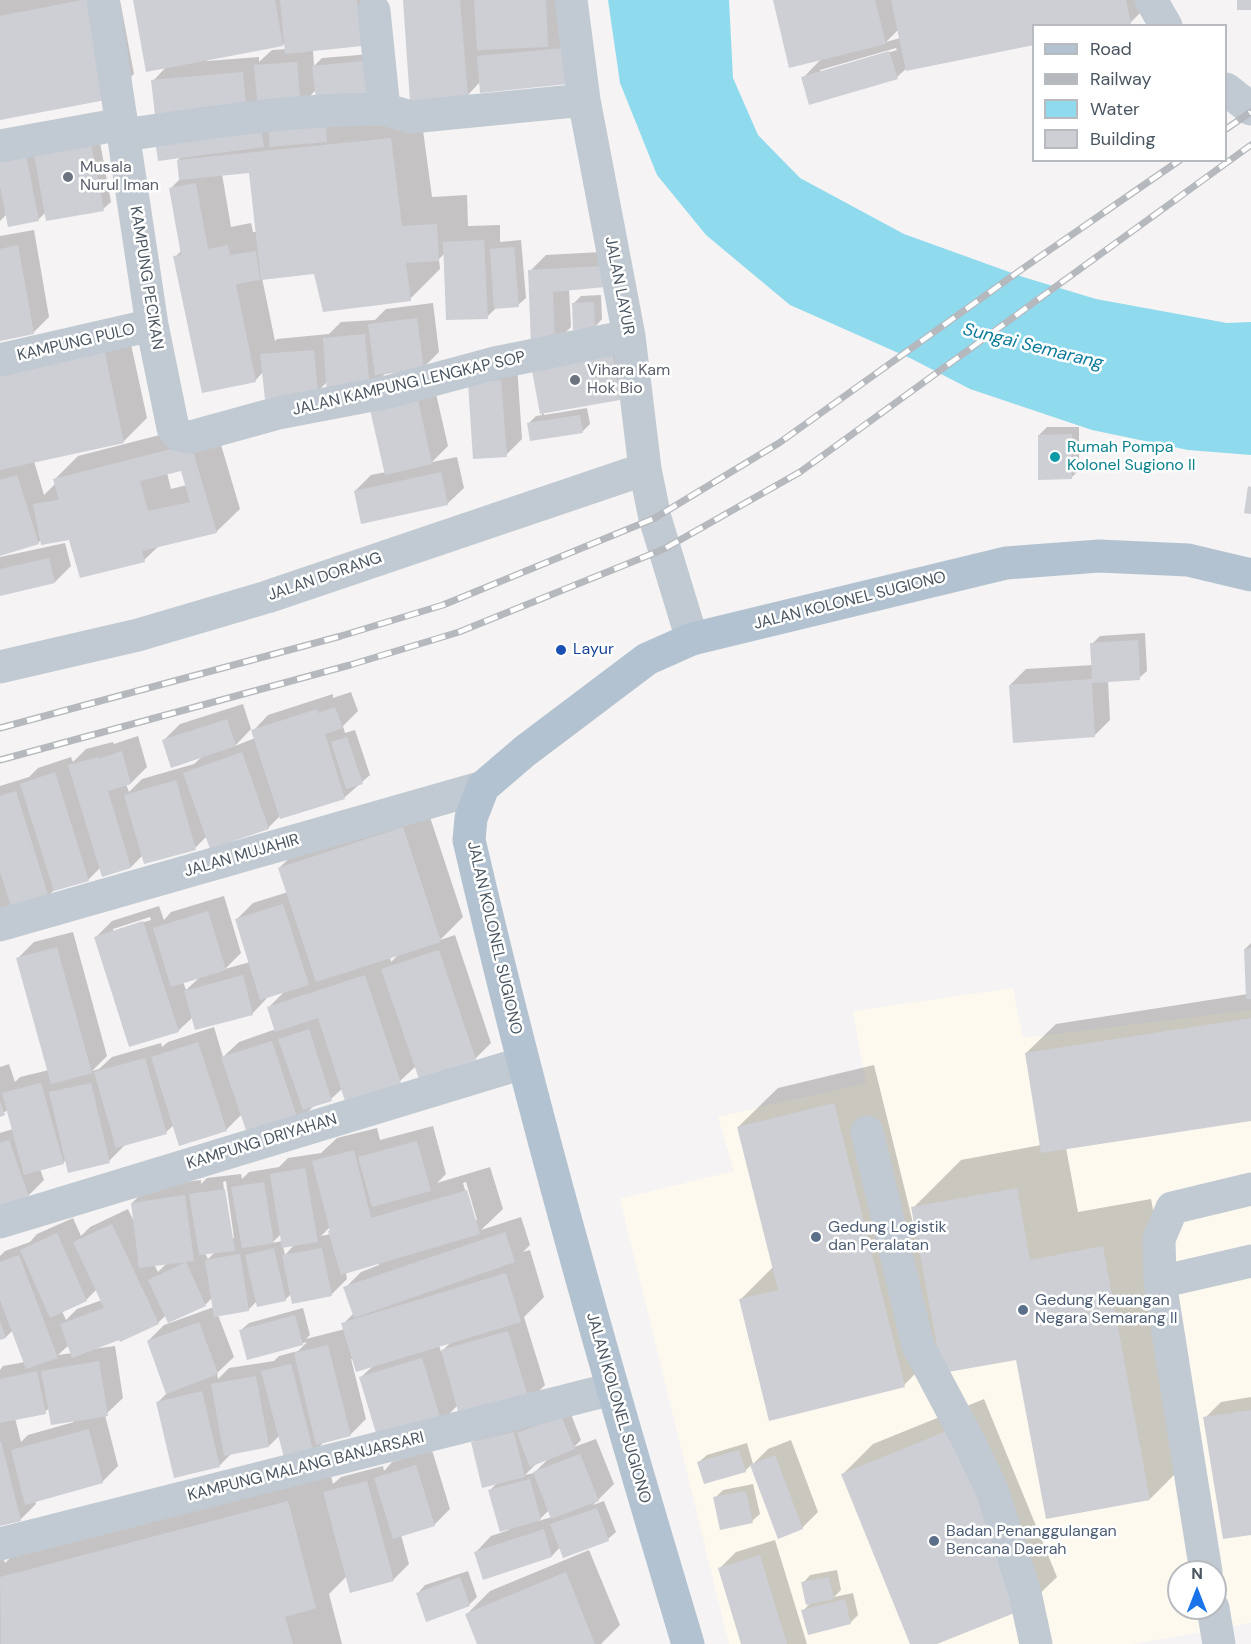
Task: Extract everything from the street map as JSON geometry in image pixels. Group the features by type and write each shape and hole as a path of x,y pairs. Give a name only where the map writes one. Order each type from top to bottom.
{"main road":[{"name":"JALAN KOLONEL SUGIONO","path":"688,1644 612,1389 506,1000 469,840 471,818 483,787 525,751 647,659 692,639 1006,563 1099,556 1188,560 1251,575"}],"street":[{"name":"KAMPUNG PECIKAN","path":"103,0 152,326 173,428 179,435 191,437"},
{"name":"JALAN LAYUR","path":"571,0 584,100 629,336 645,469 655,518 692,639"},
{"path":"1151,0 1165,24"},
{"path":"374,11 384,108"},
{"path":"1227,90 1251,109"},
{"path":"0,146 123,130 338,108 384,108 411,117 584,100"},
{"name":"KAMPUNG PULO","path":"0,360 152,326"},
{"name":"JALAN KAMPUNG LENGKAP SOP","path":"191,437 278,413 388,392 495,363 629,336"},
{"name":"JALAN DORANG","path":"0,667 138,635 267,597 645,469"},
{"name":"JALAN MUJAHIR","path":"0,925 483,787"},
{"name":"KAMPUNG DRIYAHAN","path":"0,1222 524,1063"},
{"path":"867,1132 918,1346 992,1490 1025,1593 1036,1644"},
{"path":"1204,1560 1160,1282 1159,1239 1172,1208 1251,1189"},
{"path":"1160,1282 1251,1261"},
{"name":"KAMPUNG MALANG BANJARSARI","path":"0,1544 612,1389"},
{"path":"1215,1620 1219,1644"}],"shaded area":[{"path":"1013,988 1023,1038 1251,1010 1251,1623 1133,1644 729,1644 620,1199 734,1171 718,1117 866,1083 853,1011"}],"water":[{"name":"Sungai Semarang","path":"608,0 729,0 733,78 758,135 800,178 904,234 1023,277 1096,299 1227,323 1251,322 1251,455 1188,450 1092,430 970,389 912,359 790,305 706,235 657,175 620,83"}],"building":[{"path":"82,0 93,0 111,99 0,120 0,16"},
{"path":"133,0 275,0 283,46 146,72"},
{"path":"280,0 357,0 362,46 285,54"},
{"path":"403,0 460,0 468,97 410,102"},
{"path":"474,0 546,0 548,47 477,50"},
{"path":"773,0 875,0 886,44 789,68"},
{"path":"891,0 1126,0 1131,24 1032,24 1032,45 906,71"},
{"path":"1237,0 1251,0 1251,10 1237,10"},
{"path":"564,48 568,84 480,93 477,56"},
{"path":"889,51 898,79 809,105 801,77"},
{"path":"363,61 366,93 316,99 312,66"},
{"path":"297,62 301,108 258,111 254,65"},
{"path":"243,72 247,116 156,124 151,80"},
{"path":"325,112 327,142 270,147 267,117"},
{"path":"260,120 264,147 158,161 154,133"},
{"name":"Musala Nurul Iman","path":"89,133 104,211 46,221 32,143"},
{"path":"391,138 402,226 437,224 439,261 406,263 411,301 323,312 314,274 261,280 249,173 179,180 177,160"},
{"path":"24,145 39,221 8,227 0,186 0,149"},
{"path":"196,183 208,249 228,245 230,255 256,251 260,280 236,284 256,382 202,393 173,256 181,255 169,188"},
{"path":"484,240 488,319 446,320 443,242"},
{"path":"18,245 34,334 0,341 0,249"},
{"path":"514,247 519,307 494,309 490,249"},
{"path":"604,266 605,287 553,292 555,344 531,345 528,270"},
{"path":"594,302 595,328 573,330 572,303"},
{"path":"417,318 424,370 375,375 368,324"},
{"path":"365,334 370,391 327,395 323,338"},
{"name":"Vihara Kam Hok Bio","path":"611,346 620,400 540,414 530,360"},
{"path":"104,349 124,443 0,470 0,372"},
{"path":"314,350 318,394 265,399 260,354"},
{"path":"501,380 507,457 473,459 468,383"},
{"path":"418,400 432,464 385,475 370,410"},
{"path":"580,415 583,433 530,441 527,423"},
{"name":"Rumah Pompa Kolonel Sugiono II","path":"1072,434 1072,479 1038,480 1038,435"},
{"path":"191,444 217,533 142,551 145,562 80,578 69,540 41,545 33,504 59,500 53,479","holes":["181,471 190,502 148,511 140,481"]},
{"path":"441,472 448,505 361,524 354,491"},
{"path":"17,475 39,544 0,556 0,480"},
{"path":"1248,486 1251,487 1251,514 1244,513"},
{"path":"49,558 55,583 0,596 0,569"},
{"path":"1138,640 1140,680 1092,683 1095,737 1013,743 1009,685 1092,679 1090,643"},
{"path":"335,707 343,728 325,734 345,799 280,819 251,730 317,709 318,713"},
{"path":"227,719 236,746 171,768 162,740"},
{"path":"347,737 363,784 346,789 331,742"},
{"path":"122,751 131,784 108,791 131,868 102,877 68,765"},
{"path":"242,752 269,829 210,849 183,773"},
{"path":"55,772 89,881 54,891 20,784"},
{"path":"176,780 196,850 144,864 124,795"},
{"path":"16,791 49,898 12,909 0,872 0,796"},
{"path":"403,827 441,942 316,982 278,868"},
{"path":"283,904 309,985 260,1000 235,919"},
{"path":"208,911 226,970 171,987 153,928"},
{"path":"143,921 179,1032 129,1047 94,937"},
{"path":"57,947 92,1073 51,1084 16,958"},
{"path":"1251,948 1251,999 1246,999 1244,949"},
{"path":"439,950 476,1060 419,1079 381,969"},
{"path":"243,975 253,1015 195,1030 184,991"},
{"path":"365,975 401,1083 345,1101 318,1018 275,1032 267,1007"},
{"path":"1251,1018 1251,1121 1041,1153 1025,1053"},
{"path":"309,1029 332,1101 303,1110 278,1039"},
{"path":"272,1041 299,1123 249,1139 221,1057"},
{"path":"198,1042 227,1131 179,1146 151,1057"},
{"path":"145,1058 167,1134 116,1148 94,1072"},
{"path":"41,1083 64,1164 24,1175 2,1093"},
{"path":"91,1083 110,1163 68,1173 49,1092"},
{"path":"0,1101 5,1115 0,1117"},
{"name":"Gedung Logistik dan Peralatan","path":"834,1103 905,1387 769,1421 739,1299 778,1290 737,1127"},
{"path":"9,1140 29,1197 0,1207 0,1143"},
{"path":"417,1141 431,1191 372,1207 358,1157"},
{"path":"354,1150 371,1218 467,1190 480,1234 341,1275 312,1161"},
{"path":"305,1168 318,1242 282,1248 270,1174"},
{"path":"264,1182 274,1243 242,1248 231,1187"},
{"name":"Gedung Keuangan Negara Semarang II","path":"1017,1188 1030,1260 1103,1246 1150,1500 1046,1519 1016,1360 942,1373 911,1207"},
{"path":"225,1189 235,1251 199,1255 189,1194"},
{"path":"185,1195 194,1261 139,1268 131,1203"},
{"path":"112,1224 159,1324 120,1342 119,1340 72,1358 60,1324 104,1308 73,1242"},
{"path":"505,1232 515,1262 354,1318 343,1287"},
{"path":"57,1233 87,1301 50,1318 20,1250"},
{"path":"274,1248 286,1301 257,1307 245,1255"},
{"path":"322,1248 332,1296 292,1304 282,1255"},
{"path":"240,1254 249,1311 214,1317 205,1260"},
{"path":"19,1255 58,1358 26,1369 0,1300 0,1262"},
{"path":"186,1262 206,1306 168,1323 148,1280"},
{"path":"506,1273 521,1322 356,1372 341,1323"},
{"path":"295,1315 303,1345 247,1360 239,1330"},
{"path":"0,1321 6,1338 0,1340"},
{"path":"199,1322 218,1374 166,1394 147,1341"},
{"path":"508,1331 530,1403 461,1422 441,1350"},
{"path":"328,1345 351,1436 316,1445 294,1353"},
{"path":"422,1358 442,1423 379,1443 359,1377"},
{"path":"99,1361 108,1416 51,1425 41,1371"},
{"path":"291,1364 314,1454 285,1461 261,1371"},
{"path":"37,1371 46,1414 0,1423 0,1379"},
{"path":"256,1376 269,1447 224,1456 211,1384"},
{"path":"202,1391 220,1467 174,1478 156,1402"},
{"path":"1251,1410 1251,1535 1223,1539 1203,1417"},
{"path":"561,1416 575,1449 530,1467 517,1433"},
{"name":"Badan Penanggulangan Bencana Daerah","path":"954,1428 1027,1608 937,1644 910,1644 841,1474"},
{"path":"89,1429 103,1483 25,1505 11,1450"},
{"path":"514,1432 525,1477 482,1488 471,1442"},
{"path":"0,1442 21,1521 0,1526"},
{"path":"739,1450 746,1472 704,1484 697,1462"},
{"path":"580,1454 599,1501 551,1519 533,1472"},
{"path":"775,1455 803,1529 778,1539 750,1465"},
{"path":"416,1465 435,1526 393,1539 374,1478"},
{"path":"530,1479 541,1520 500,1532 488,1490"},
{"path":"367,1481 394,1581 350,1593 323,1492"},
{"path":"746,1491 753,1523 720,1530 713,1497"},
{"path":"288,1501 316,1608 285,1617 293,1644 1,1644 0,1577"},
{"path":"597,1508 609,1541 563,1558 550,1524"},
{"path":"544,1529 552,1557 483,1580 474,1552"},
{"path":"760,1555 787,1644 741,1644 718,1568"},
{"path":"566,1572 595,1644 477,1644 465,1614"},
{"path":"460,1577 470,1606 426,1622 416,1593"},
{"path":"829,1577 834,1599 806,1605 801,1582"},
{"path":"845,1599 851,1624 808,1635 801,1610"}],"railway":[{"path":"1227,128 1251,112"},
{"path":"0,760 350,665 459,632 664,549 800,472 1251,145"},
{"path":"0,728 341,636 443,605 655,518 779,443 1025,267 1177,162"}],"place":[{"name":"Musala Nurul Iman","path":"68,177"},
{"name":"Vihara Kam Hok Bio","path":"575,380"},
{"name":"Rumah Pompa Kolonel Sugiono II","path":"1055,457"},
{"name":"Layur","path":"561,650"},
{"name":"Gedung Logistik dan Peralatan","path":"816,1237"},
{"name":"Gedung Keuangan Negara Semarang II","path":"1023,1310"},
{"name":"Badan Penanggulangan Bencana Daerah","path":"934,1541"}]}
